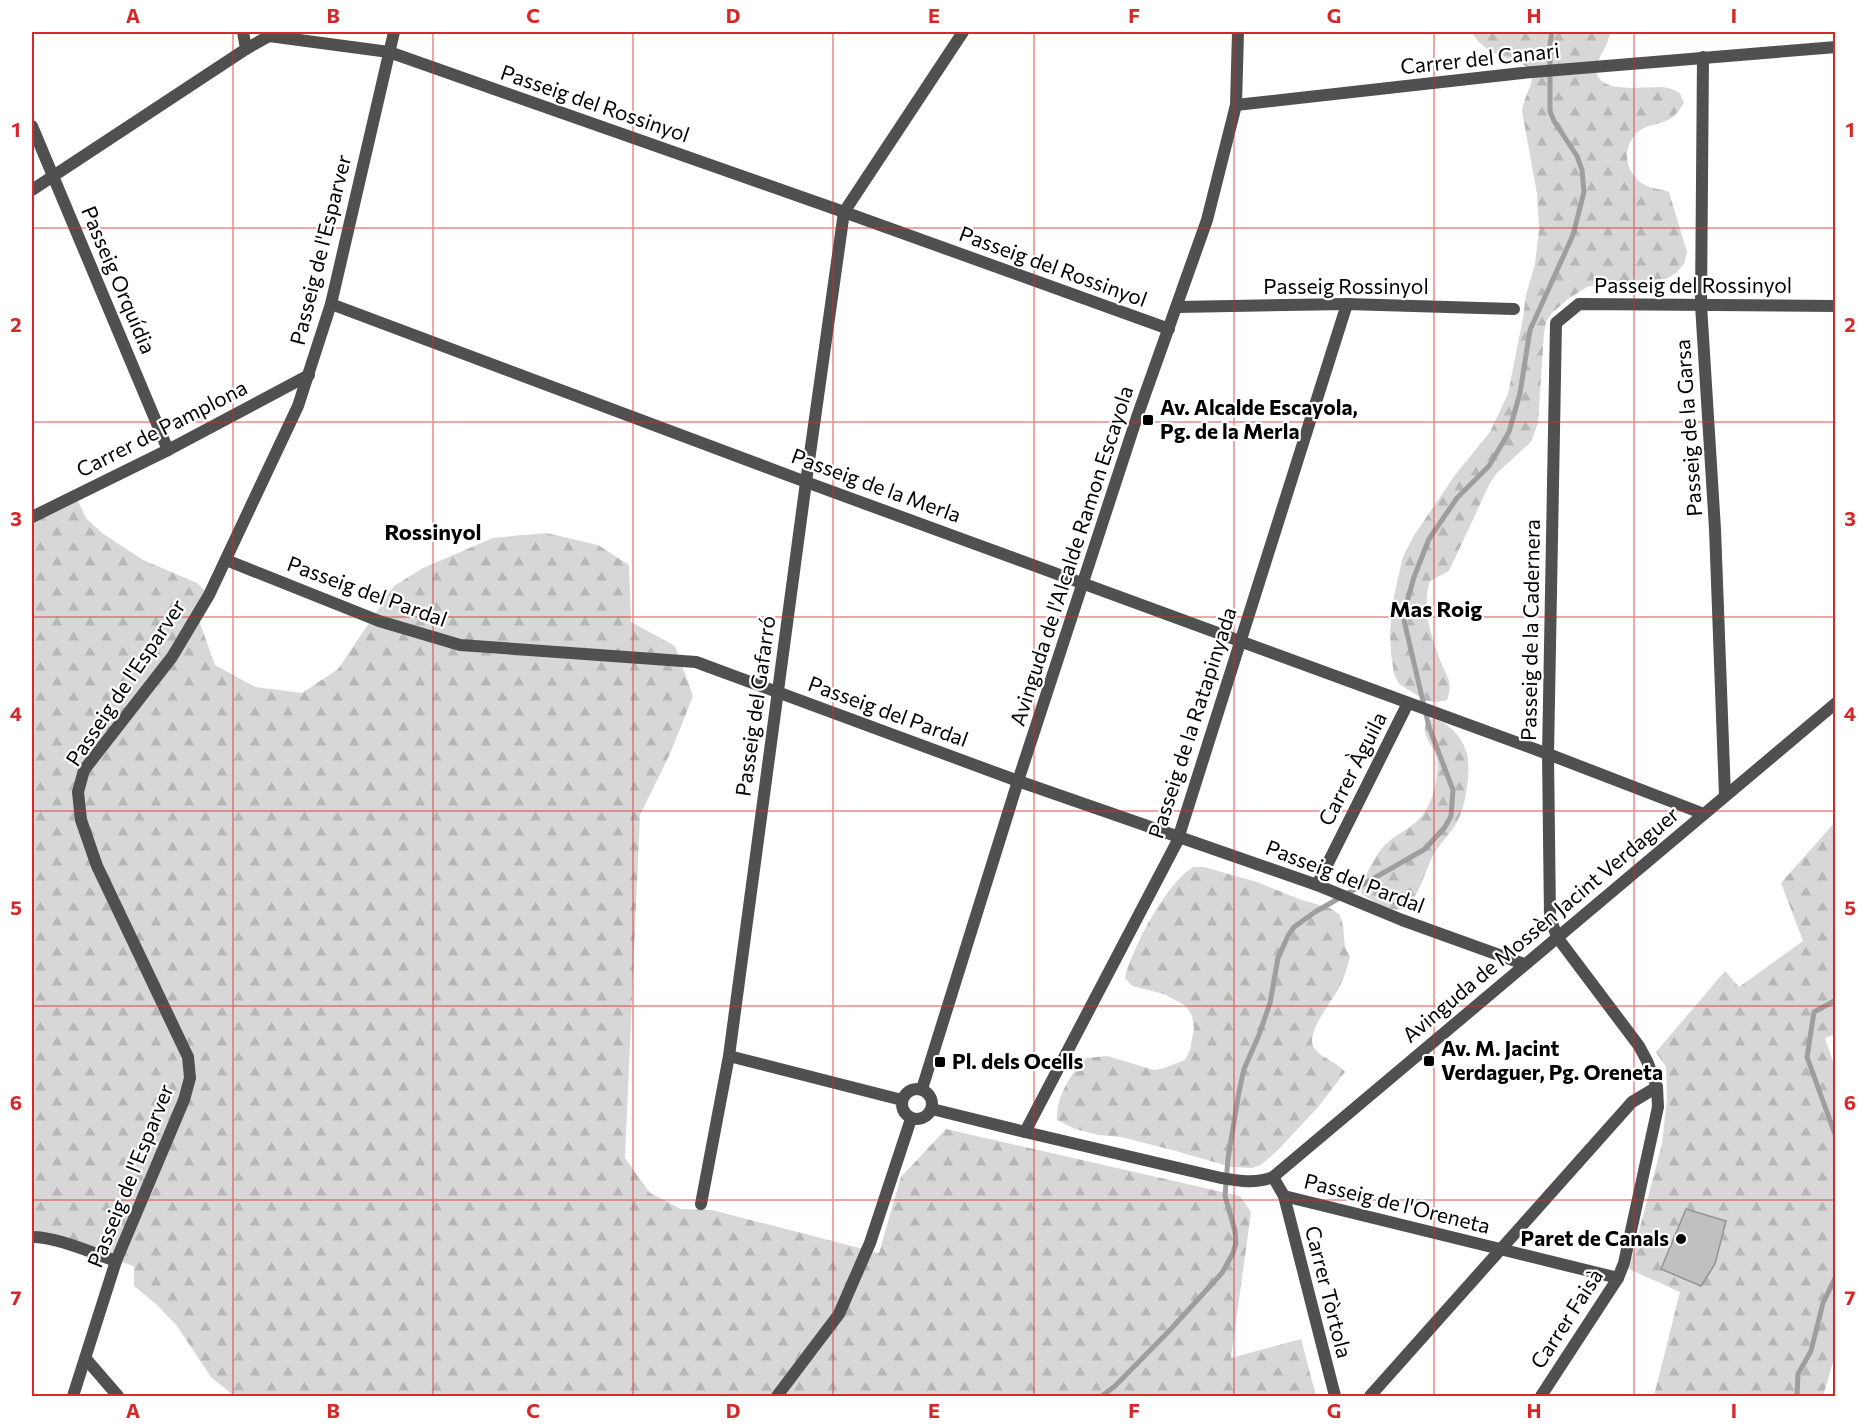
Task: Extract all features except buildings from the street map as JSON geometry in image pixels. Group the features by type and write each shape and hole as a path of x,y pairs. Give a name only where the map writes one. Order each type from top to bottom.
{"street":[{"path":"243,32 246,49"},
{"name":"Passeig de l'Esparver","path":"73,1396 116,1261 184,1100 190,1078 188,1057 98,866 81,820 78,792 84,770 172,657 209,595 298,405 331,304 394,32"},
{"path":"844,212 963,32"},
{"name":"Avinguda de l'Alcalde Ramon Escayola","path":"922,1089 1018,781 1137,417 1208,220 1236,105 1238,32"},
{"name":"Passeig del Rossinyol","path":"32,190 269,36 389,52 1168,329"},
{"name":"Carrer del Canari","path":"1236,105 1522,73 1836,47"},
{"name":"Passeig de la Garsa","path":"1703,57 1701,305 1715,529 1725,796"},
{"name":"Passeig Orquídia","path":"32,126 168,450"},
{"name":"Passeig del Gafarró","path":"701,1204 729,1056 844,212"},
{"name":"Passeig de la Merla","path":"331,304 806,482 1548,754 1704,814"},
{"name":"Passeig Rossinyol","path":"1177,307 1347,304 1514,309"},
{"name":"Passeig de la Ratapinyada","path":"1025,1132 1178,837 1347,304"},
{"name":"Passeig del Rossinyol","path":"1556,323 1579,304 1836,306"},
{"name":"Passeig de la Cadernera","path":"1556,323 1548,754 1550,917 1557,937"},
{"name":"Carrer de Pamplona","path":"32,517 168,450 309,375"},
{"name":"Passeig del Pardal","path":"226,560 379,621 460,645 696,662 1018,781 1317,885 1402,920 1524,964"},
{"name":"Carrer Àguila","path":"1317,885 1408,703"},
{"name":"Avinguda de Mossèn Jacint Verdaguer","path":"1273,1177 1836,703"},
{"name":"Carrer Faisà","path":"1541,1396 1618,1278 1624,1263 1656,1115 1657,1087 1639,1046 1557,937"},
{"path":"729,1056 902,1100"},
{"path":"1370,1396 1632,1102 1657,1087"},
{"path":"922,1089 931,1097 932,1108 924,1119 911,1119 904,1113 902,1100 910,1091 922,1089"},
{"path":"932,1108 1221,1178 1262,1182 1273,1177"},
{"path":"777,1396 839,1314 870,1243 911,1119"},
{"name":"Passeig de l'Oreneta","path":"1273,1177 1284,1196 1618,1278"},
{"name":"Carrer Tòrtola","path":"1284,1196 1335,1396"},
{"path":"32,1237 65,1244 116,1261"},
{"path":"86,1359 118,1396"}],"green space":[{"path":"1472,32 1610,32 1597,66 1597,75 1602,82 1611,86 1633,88 1663,87 1680,93 1684,103 1677,113 1668,120 1645,127 1638,132 1632,138 1627,153 1630,169 1640,182 1669,192 1687,252 1684,264 1666,279 1608,282 1587,287 1568,299 1552,313 1546,322 1538,423 1531,442 1497,473 1490,483 1449,571 1430,581 1427,591 1428,621 1450,688 1447,700 1437,702 1426,701 1399,684 1394,674 1390,632 1393,600 1403,557 1413,537 1455,475 1490,432 1508,394 1526,295 1535,264 1539,229 1537,194 1522,111 1533,71 1484,47"},
{"path":"78,501 86,518 102,533 143,560 197,583 209,595 197,615 215,665 255,687 302,693 338,669 394,586 423,568 493,538 546,533 598,545 629,565 631,622 675,646 693,696 670,754 640,815 625,1158 650,1193 681,1209 712,1210 879,1253 901,1177 946,1129 1240,1196 1251,1212 1231,1358 1301,1339 1316,1396 234,1396 211,1377 177,1326 134,1286 134,1266 40,1237 32,1226 32,519"},
{"path":"1433,719 1450,727 1465,748 1468,760 1466,796 1462,812 1430,861 1417,893 1409,905 1393,909 1371,900 1362,894 1360,889 1382,848 1415,823 1429,804 1436,782 1437,759 1426,736 1425,726 1427,721"},
{"path":"1835,822 1836,1034 1825,1038 1836,1070 1836,1352 1823,1396 1654,1396 1680,1292 1629,1269 1662,1144 1667,1099 1666,1067 1656,1052 1725,971 1739,987 1803,941 1781,883"},
{"path":"1194,867 1204,867 1257,882 1299,899 1330,908 1340,915 1345,947 1350,957 1341,984 1321,1016 1312,1040 1315,1050 1345,1072 1319,1106 1279,1149 1261,1165 1252,1168 1231,1167 1121,1137 1099,1135 1075,1129 1057,1120 1062,1094 1075,1071 1086,1058 1107,1056 1154,1070 1185,1060 1190,1050 1194,1028 1192,1016 1186,1006 1164,994 1132,986 1125,978 1135,950 1152,917 1173,886"}],"waterway":[{"path":"1102,1396 1115,1386 1170,1330 1222,1273 1233,1253 1236,1243 1235,1231 1225,1196 1228,1158 1239,1092 1244,1069 1270,1003 1278,958 1288,936 1294,927 1315,912 1425,849 1445,827 1451,816 1453,790 1429,727 1403,616 1414,577 1429,539 1457,498 1489,466 1509,432 1520,393 1530,330 1573,235 1584,192 1582,170 1577,156 1550,111 1552,32"},
{"path":"1836,1000 1814,1012 1807,1057 1836,1137"},
{"path":"1797,1396 1798,1374 1811,1351 1823,1303 1836,1276"}],"place":[{"name":"Av. Alcalde Escayola, Pg. de la Merla","path":"1148,420"},
{"name":"Av. M. Jacint Verdaguer, Pg. Oreneta","path":"1429,1061"},
{"name":"Pl. dels Ocells","path":"940,1062"},
{"name":"Paret de Canals","path":"1681,1239"}],"district":[{"name":"Rossinyol","path":"433,532"},
{"name":"Mas Roig","path":"1436,609"}]}
